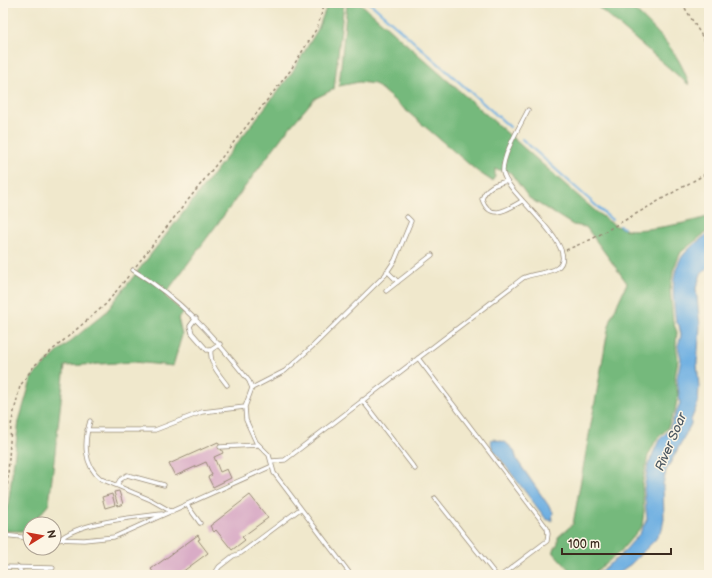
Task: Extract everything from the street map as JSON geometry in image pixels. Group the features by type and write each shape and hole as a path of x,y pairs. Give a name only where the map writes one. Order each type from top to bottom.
{"lane":[{"path":"272,461 285,460 523,278 557,268 562,262 562,251 556,239 522,201 503,174 504,160 528,110"},
{"path":"507,181 489,188 485,192 482,199 486,208 495,212 502,211 522,201"},
{"path":"252,388 285,371 314,345 387,271 395,260 411,221 407,217"},
{"path":"386,291 432,255"},
{"path":"133,270 165,290 196,318 220,344 250,381 252,388 245,407 246,420 258,445 272,461 272,466 280,481 351,575"},
{"path":"387,271 398,282"},
{"path":"196,318 190,326 192,333 207,350 211,350"},
{"path":"220,344 211,350 210,357 212,364 227,385"},
{"path":"418,358 547,528 547,541 502,575"},
{"path":"362,400 415,469"},
{"path":"88,430 155,430 202,412 245,407"},
{"path":"90,421 88,430 87,456 92,469 102,479 151,500 172,512"},
{"path":"220,447 258,445"},
{"path":"62,540 84,540 114,536 172,512 272,466"},
{"path":"117,485 120,480 127,475 164,485"},
{"path":"435,498 496,575"},
{"path":"187,505 200,524"},
{"path":"214,575 219,567 233,556 241,553 300,508"},
{"path":"62,538 67,534 103,522 121,518 165,514"},
{"path":"3,535 22,537"},
{"path":"3,567 53,568"},
{"path":"18,567 23,575"}],"path":[{"path":"3,502 7,492 11,425 20,386 35,365 106,304 290,72 317,28 325,3"},
{"path":"684,8 709,48"},
{"path":"562,251 592,239 709,172"}],"green space":[{"path":"328,3 344,3 334,89 314,99 285,133 166,293 165,296 184,313 178,318 182,335 173,366 134,362 65,366 49,504 39,516 22,516 22,531 3,531 3,515 8,506 19,421 32,377 60,350 106,312 291,74 318,29"},
{"path":"347,3 360,3 593,209 616,226 624,229 641,230 680,224 709,216 709,230 681,252 674,268 670,289 673,322 677,332 676,345 678,359 675,378 678,395 675,411 667,429 656,440 648,456 642,485 644,511 642,526 619,553 591,575 574,575 553,552 558,543 558,537 573,524 608,330 612,316 627,283 586,227 573,225 529,198 510,172 495,169 495,177 492,181 477,171 375,84 359,82 339,86"},
{"path":"593,3 627,3 655,30 672,50 685,73 689,85"}],"water":[{"name":"River Soar","path":"709,233 709,267 701,274 696,288 700,326 697,363 699,387 698,403 691,420 691,424 666,471 663,484 664,519 662,529 655,540 631,564 615,575 596,575 621,555 640,533 647,519 644,489 648,465 659,440 669,430 680,403 677,378 681,359 678,346 681,335 679,325 676,322 675,314 673,296 674,277 676,268 685,253"},
{"path":"493,439 505,442 514,450 517,460 553,512 552,521 546,519 492,448 491,440"}],"building":[{"path":"218,442 223,453 214,457 220,472 227,469 231,478 213,487 208,477 212,475 206,462 175,476 169,464"},
{"path":"119,491 123,504 118,506 114,492"},
{"path":"112,494 115,505 105,508 102,497"},
{"path":"250,495 268,518 242,537 245,540 232,550 216,530 214,532 210,526"},
{"path":"198,535 200,539 198,540 208,553 178,575 155,575 151,569"}],"waterway":[{"path":"370,3 510,127"},
{"path":"522,139 612,220"},
{"path":"619,226 624,228"}]}
